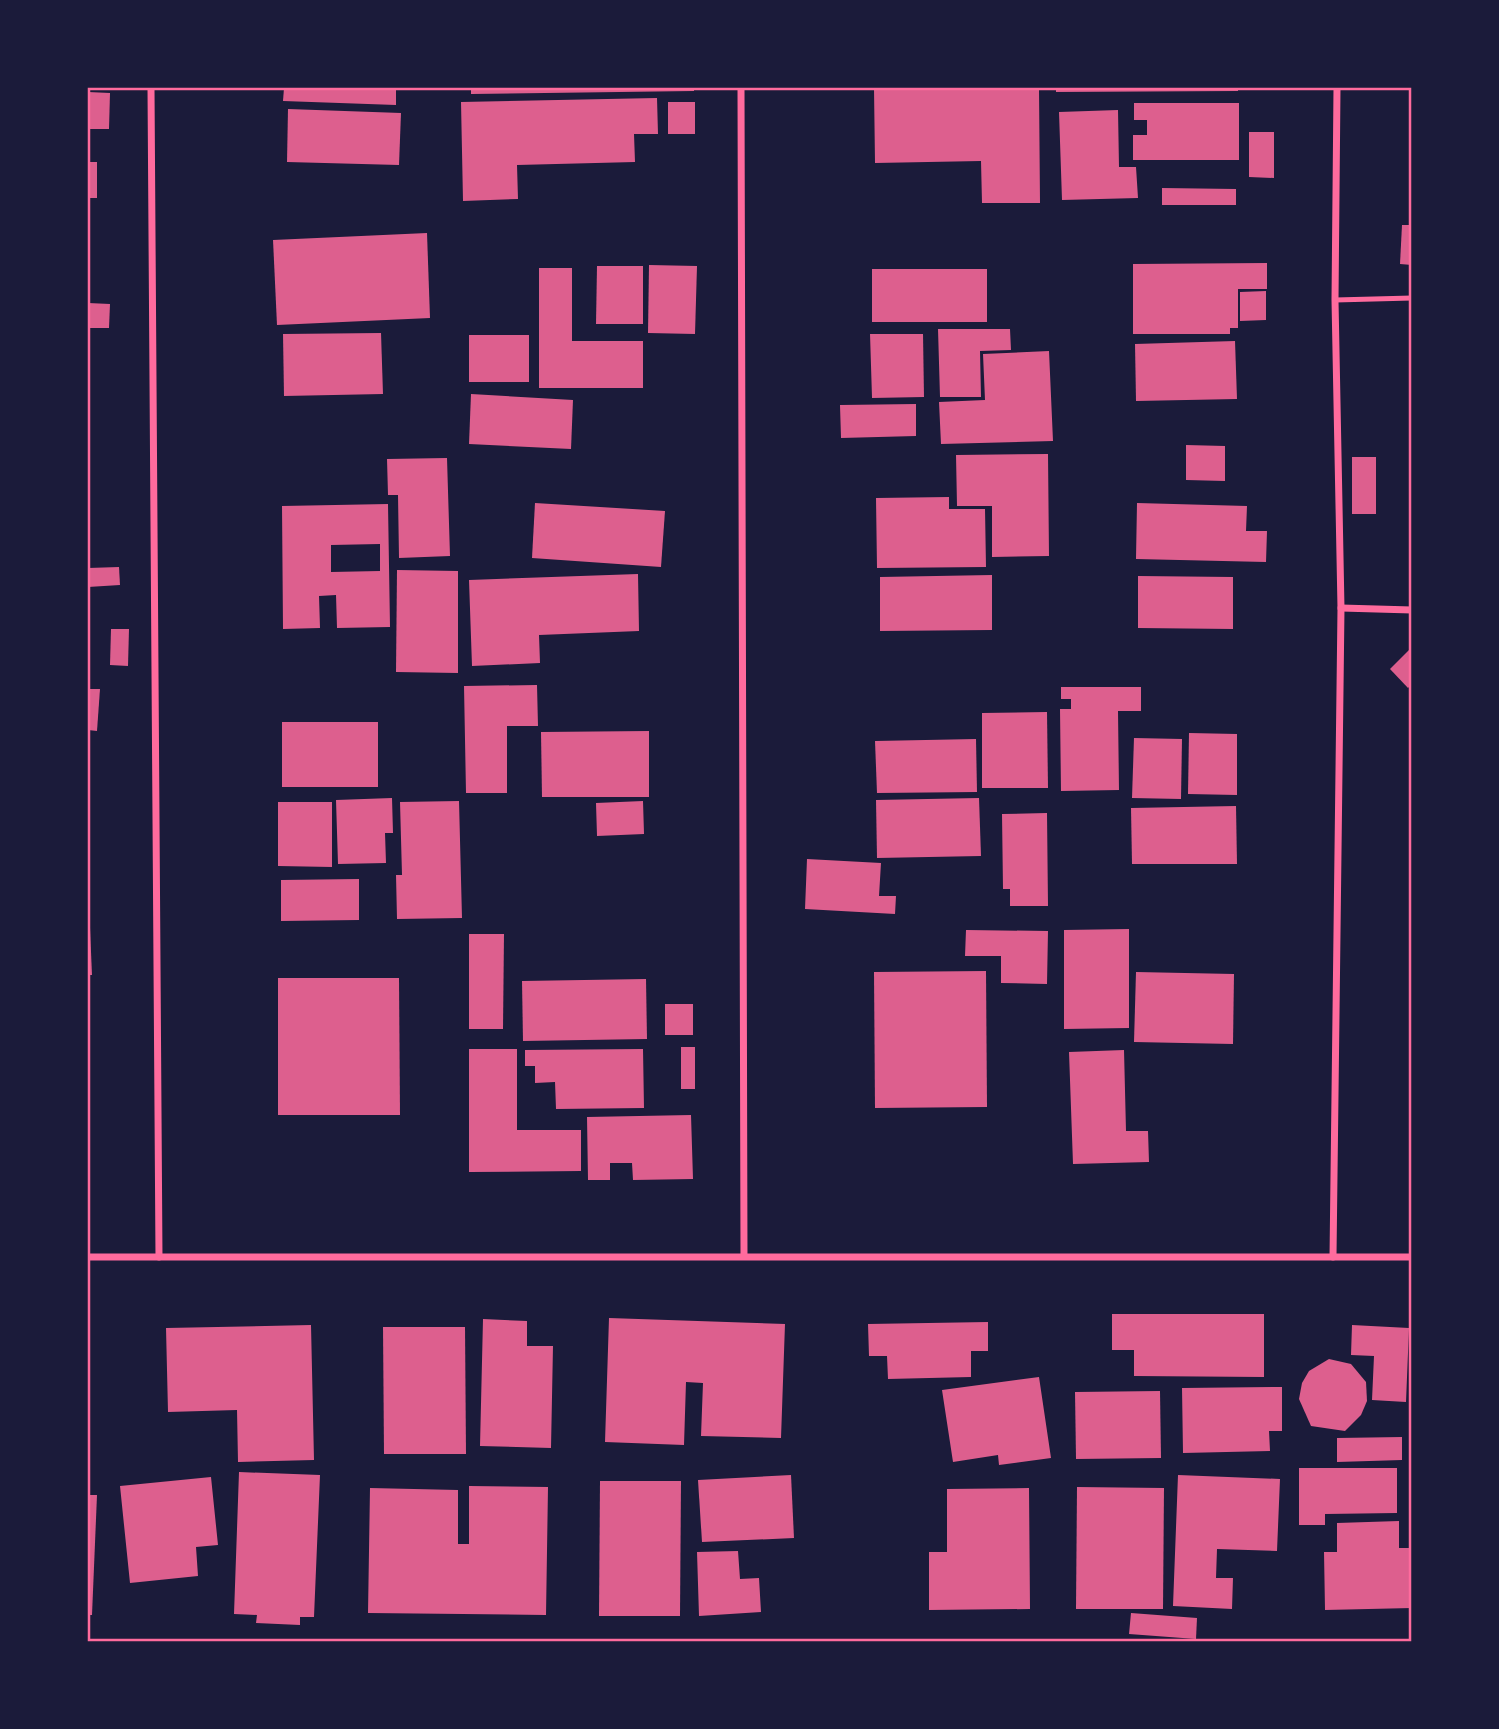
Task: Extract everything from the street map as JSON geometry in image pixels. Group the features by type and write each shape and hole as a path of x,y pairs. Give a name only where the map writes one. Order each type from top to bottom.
{"street":[{"path":"151,88 159,1256"},
{"path":"741,88 744,1255"},
{"path":"1333,1256 1341,608 1335,300 1337,88"},
{"path":"1341,608 1412,610"},
{"path":"88,1257 1412,1257"}],"lane":[{"path":"1335,300 1412,298"}],"building":[{"path":"284,88 396,88 396,105 283,101"},
{"path":"471,88 694,88 694,91 471,94"},
{"path":"874,88 1039,88 1040,203 982,203 981,161 875,163"},
{"path":"1056,88 1238,88 1238,91 1056,92"},
{"path":"88,92 110,93 109,129 88,129"},
{"path":"657,98 658,134 634,134 635,162 517,165 518,199 463,201 461,102"},
{"path":"668,102 695,102 695,134 668,134"},
{"path":"1134,103 1239,103 1239,160 1133,160 1133,135 1147,135 1147,120 1134,120"},
{"path":"288,109 401,113 399,165 287,162"},
{"path":"1118,110 1119,167 1136,167 1138,198 1062,200 1059,112"},
{"path":"1249,132 1274,132 1274,178 1249,177"},
{"path":"88,162 97,162 97,198 88,198"},
{"path":"1162,188 1236,189 1236,205 1162,205"},
{"path":"1402,225 1412,225 1412,265 1400,264"},
{"path":"427,233 430,318 277,325 273,240"},
{"path":"1267,263 1267,289 1238,289 1238,328 1230,328 1230,334 1133,334 1133,264"},
{"path":"649,265 697,266 695,334 648,333"},
{"path":"597,266 643,266 643,324 596,324"},
{"path":"539,268 572,268 572,341 643,341 643,388 539,388"},
{"path":"872,269 987,269 987,322 872,322"},
{"path":"1266,291 1266,320 1240,321 1240,292"},
{"path":"88,303 110,304 109,328 88,328"},
{"path":"938,329 1010,329 1011,350 980,351 981,397 940,397"},
{"path":"381,333 383,394 284,396 283,334"},
{"path":"870,334 923,334 924,397 872,398"},
{"path":"469,335 529,335 529,382 469,382"},
{"path":"1235,341 1237,399 1136,401 1135,344"},
{"path":"1049,351 1053,441 941,444 939,402 985,400 983,354"},
{"path":"471,394 573,400 571,449 469,444"},
{"path":"916,404 916,436 841,438 840,405"},
{"path":"1186,445 1225,446 1225,481 1186,480"},
{"path":"1048,454 1049,556 992,557 992,506 957,506 956,455"},
{"path":"1352,457 1376,457 1376,514 1352,514"},
{"path":"447,458 450,556 399,558 398,495 388,495 387,459"},
{"path":"949,497 949,509 985,509 986,567 877,568 876,498"},
{"path":"535,503 665,511 661,567 532,558"},
{"path":"1137,503 1247,506 1246,531 1267,531 1266,562 1136,559"},
{"path":"388,504 390,627 337,628 336,595 319,596 320,628 283,629 282,506","holes":["380,544 380,571 331,572 331,545"]},
{"path":"119,567 120,585 88,587 88,568"},
{"path":"397,570 458,571 458,673 396,672"},
{"path":"638,574 639,631 539,635 540,663 472,666 469,580"},
{"path":"992,575 992,630 880,631 880,577"},
{"path":"1138,576 1233,577 1233,629 1138,628"},
{"path":"111,629 129,629 128,666 110,665"},
{"path":"1412,647 1412,684 1408,688 1390,669"},
{"path":"537,685 538,726 507,726 507,793 466,793 464,686"},
{"path":"1061,687 1141,687 1141,711 1118,711 1119,790 1061,791 1060,709 1071,709 1071,699 1061,699"},
{"path":"88,689 100,689 97,731 88,730"},
{"path":"1047,712 1048,788 982,788 982,713"},
{"path":"282,722 378,722 378,787 282,787"},
{"path":"649,731 649,797 542,797 541,732"},
{"path":"1189,733 1237,734 1237,795 1188,794"},
{"path":"1134,738 1182,739 1181,799 1132,798"},
{"path":"976,739 977,792 877,793 875,741"},
{"path":"392,798 393,833 385,833 386,863 338,864 336,800"},
{"path":"979,798 981,856 877,858 876,800"},
{"path":"459,801 462,918 397,919 396,875 402,875 400,802"},
{"path":"643,801 644,834 597,836 596,803"},
{"path":"278,802 332,802 332,867 278,866"},
{"path":"1236,806 1237,864 1132,864 1131,808"},
{"path":"1047,813 1048,906 1010,906 1010,889 1003,889 1002,814"},
{"path":"807,859 881,863 879,896 896,896 895,914 805,909"},
{"path":"359,879 359,920 281,921 281,880"},
{"path":"90,928 92,975 88,975 88,929"},
{"path":"1129,929 1129,1028 1064,1029 1064,930"},
{"path":"966,930 1048,931 1047,984 1001,983 1001,956 965,956"},
{"path":"469,934 504,934 503,1029 469,1029"},
{"path":"986,971 987,1107 875,1108 874,972"},
{"path":"1136,972 1234,974 1233,1044 1134,1042"},
{"path":"278,978 399,978 400,1115 278,1115"},
{"path":"646,979 647,1039 523,1041 522,981"},
{"path":"665,1004 693,1004 693,1035 665,1035"},
{"path":"681,1047 695,1047 695,1089 681,1089"},
{"path":"469,1049 517,1049 517,1130 581,1130 581,1171 469,1172"},
{"path":"643,1049 644,1108 556,1109 555,1082 535,1083 535,1066 525,1066 525,1050"},
{"path":"1124,1050 1126,1131 1148,1131 1149,1162 1073,1164 1069,1052"},
{"path":"691,1115 693,1179 633,1180 632,1163 610,1163 610,1180 588,1180 587,1117"},
{"path":"1112,1314 1264,1314 1264,1377 1134,1376 1134,1350 1112,1350"},
{"path":"609,1318 785,1324 781,1438 701,1436 703,1383 686,1382 684,1445 605,1442"},
{"path":"483,1319 527,1321 527,1346 553,1346 551,1448 480,1446"},
{"path":"988,1322 988,1351 971,1351 971,1377 888,1379 887,1356 869,1356 868,1324"},
{"path":"311,1325 314,1460 238,1462 237,1410 168,1412 166,1328"},
{"path":"1352,1325 1409,1328 1406,1402 1372,1400 1374,1356 1351,1355"},
{"path":"383,1327 465,1327 466,1454 384,1454"},
{"path":"1329,1359 1351,1364 1366,1382 1367,1401 1361,1415 1345,1431 1311,1426 1299,1399 1302,1383 1309,1371"},
{"path":"1039,1377 1051,1458 999,1465 998,1455 953,1462 942,1390"},
{"path":"1282,1387 1282,1431 1269,1431 1270,1451 1183,1453 1182,1388"},
{"path":"1160,1391 1161,1458 1076,1459 1075,1392"},
{"path":"1402,1437 1402,1460 1337,1462 1337,1438"},
{"path":"1299,1468 1397,1468 1397,1513 1325,1514 1325,1525 1299,1525"},
{"path":"239,1472 320,1475 314,1617 300,1617 300,1625 256,1623 257,1615 234,1614"},
{"path":"791,1475 794,1538 702,1542 698,1480"},
{"path":"1178,1475 1280,1479 1277,1551 1217,1549 1216,1578 1233,1578 1232,1609 1173,1606"},
{"path":"211,1477 218,1545 196,1547 198,1576 130,1583 120,1486"},
{"path":"600,1481 681,1481 680,1616 599,1616"},
{"path":"469,1486 548,1487 546,1615 368,1613 370,1488 458,1490 458,1544 469,1544"},
{"path":"1077,1487 1164,1488 1163,1609 1076,1609"},
{"path":"1029,1488 1030,1609 929,1610 929,1552 947,1552 947,1489"},
{"path":"88,1495 97,1495 92,1615 88,1615"},
{"path":"1399,1521 1399,1548 1412,1548 1412,1608 1325,1610 1324,1552 1337,1552 1337,1523"},
{"path":"738,1551 740,1579 759,1578 761,1612 699,1616 697,1552"},
{"path":"1131,1613 1197,1618 1196,1639 1129,1634"}]}
